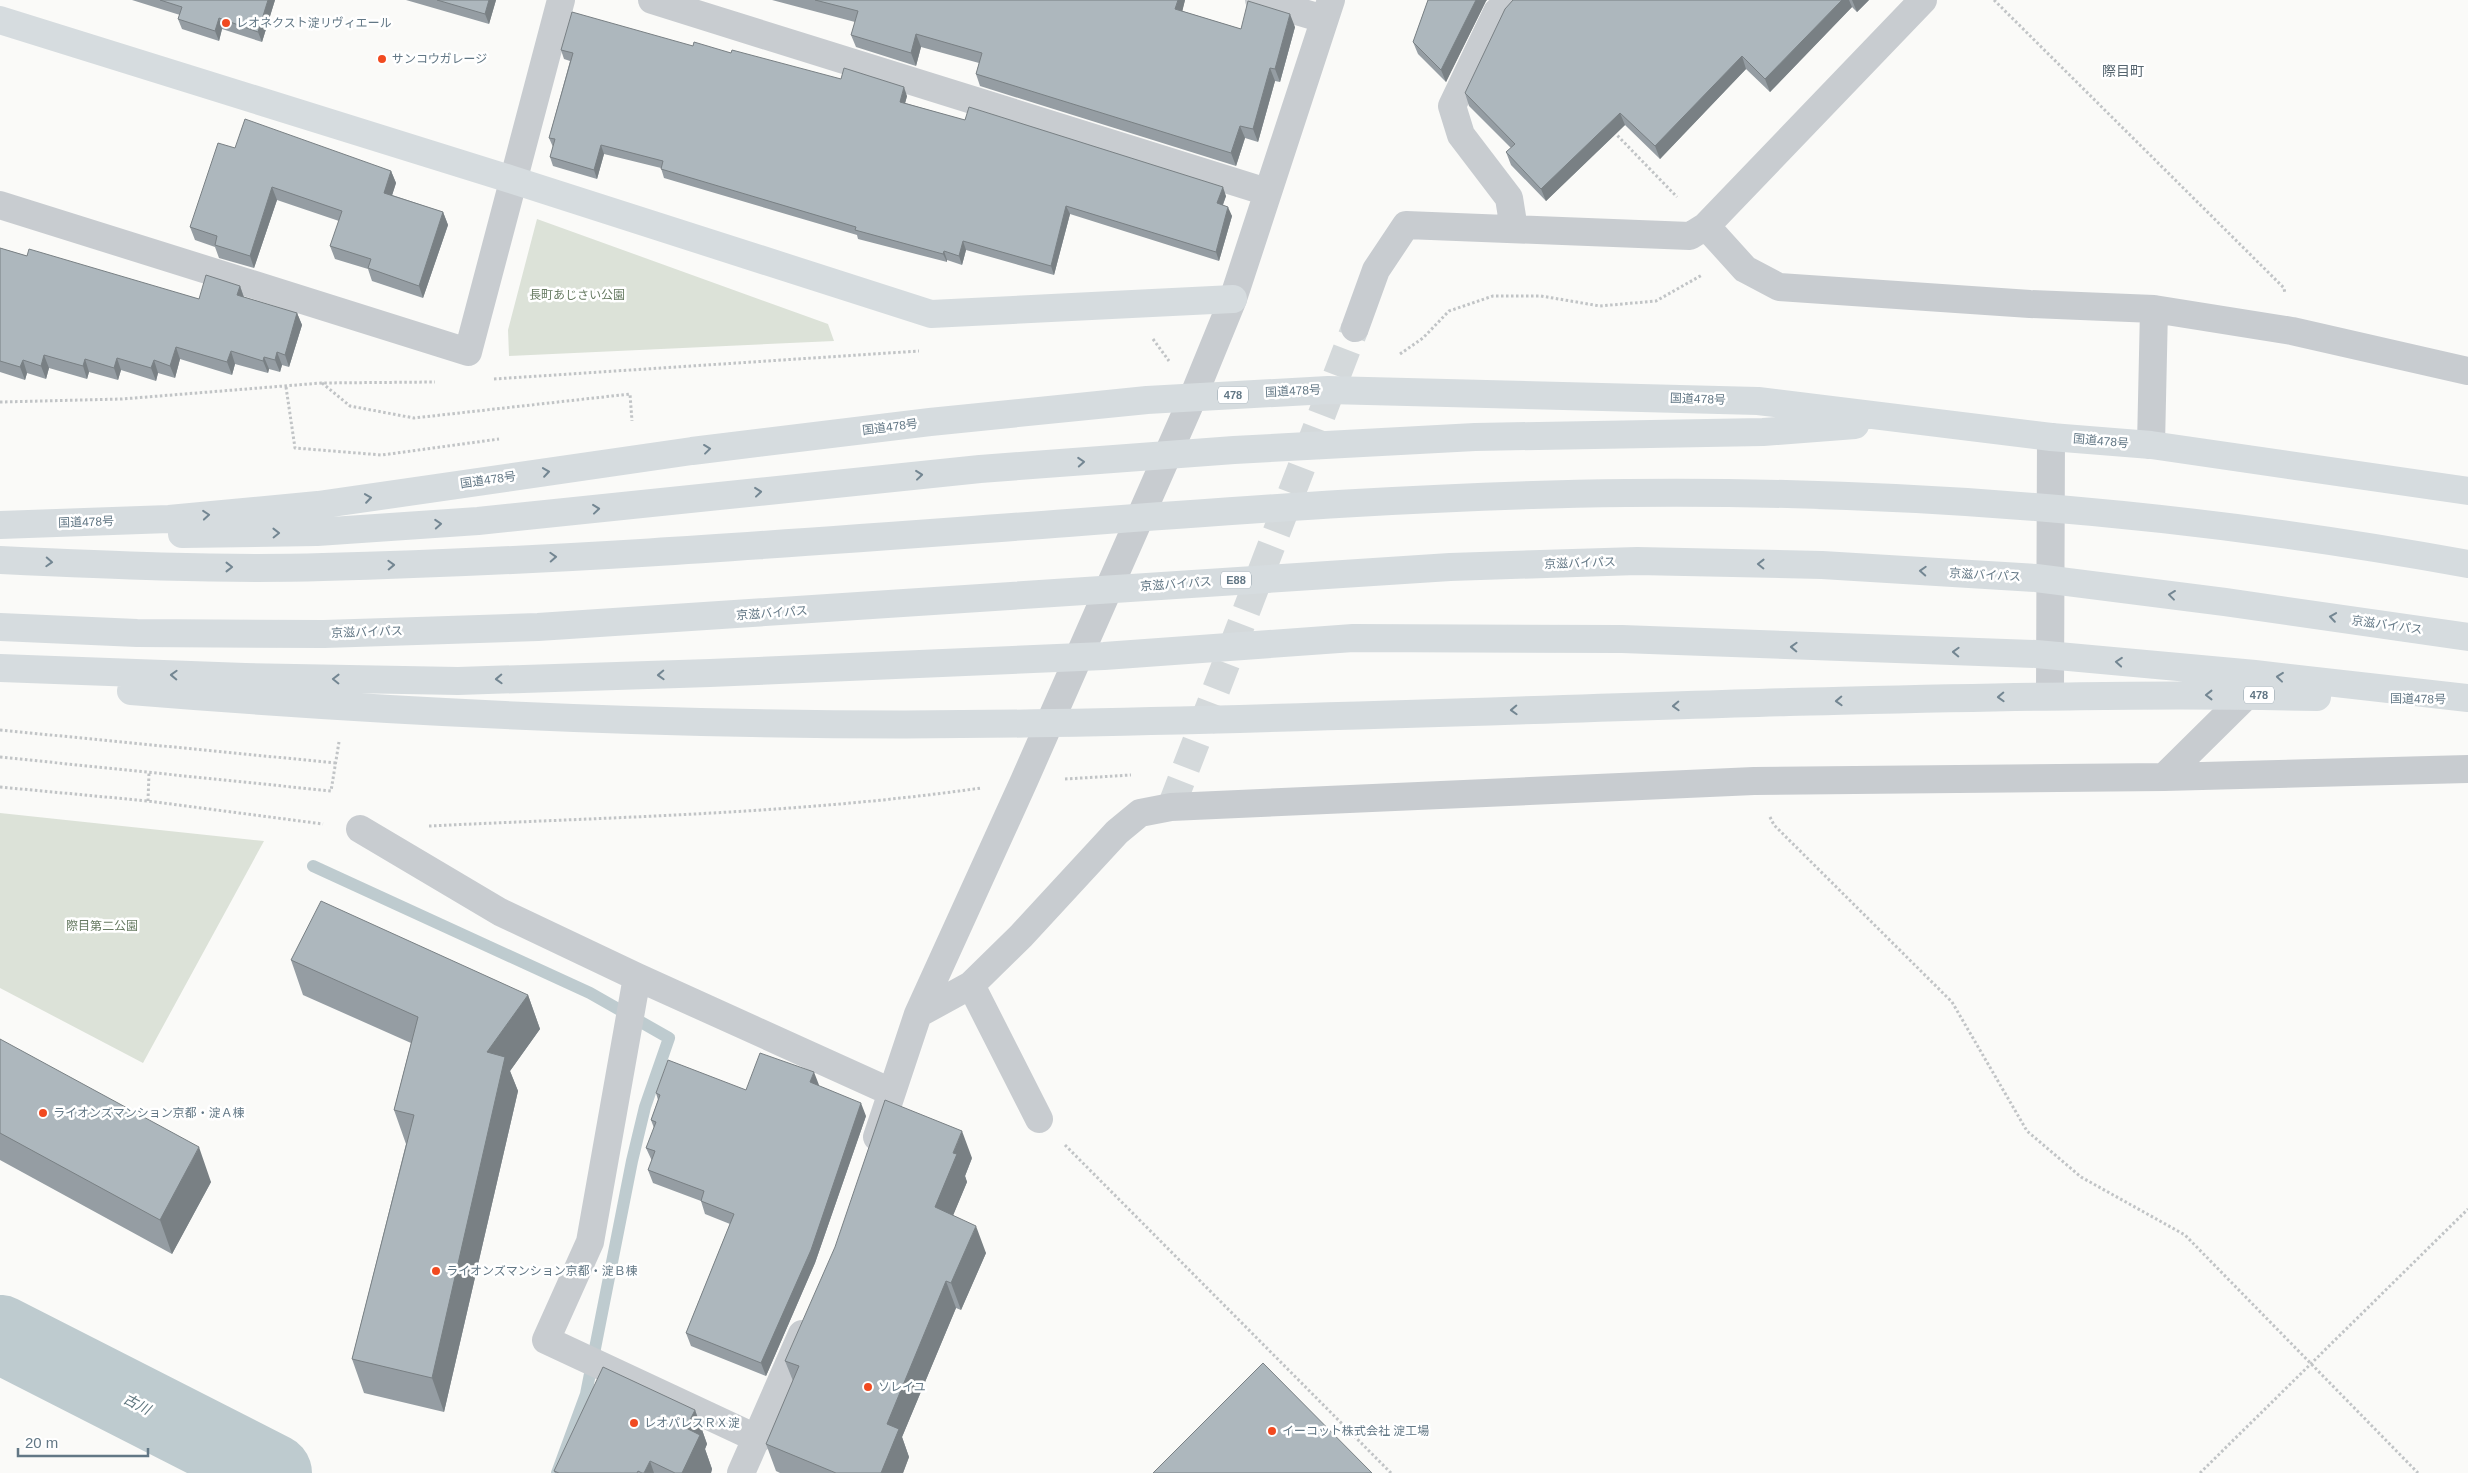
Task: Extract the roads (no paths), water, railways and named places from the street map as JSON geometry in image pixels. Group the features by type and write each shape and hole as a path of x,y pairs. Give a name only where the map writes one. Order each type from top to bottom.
{"main road":[{"path":"0,20 513,180 931,314 1233,299"},
{"name":"国道478号","path":"0,525 169,519 318,505 768,442 930,422 1193,397 1328,390 1758,401 2051,437 2150,445 2468,491"},
{"path":"0,525 167,534 317,532 478,521 980,469 1234,450 1476,437 1763,432 1968,416 2164,432 2402,471 2468,486"},
{"path":"0,560 133,566 347,566 757,546 1211,512 1428,499 1628,493 1824,495 2040,507 2257,531 2468,564"},
{"name":"京滋バイパス","path":"0,627 137,633 324,634 538,627 1410,569 1637,561 1822,566 2036,578 2225,602 2468,637"},
{"path":"0,668 245,677 458,681 710,673 1104,656 1353,638 1622,639 2036,654 2255,674 2468,699"},
{"name":"国道478号","path":"0,678 301,705 560,718 789,723 1050,723 2050,695 2247,695 2468,699"}],"street":[{"path":"0,205 468,352 562,0"},
{"path":"652,0 1268,192"},
{"path":"868,1162 918,1014 1050,723 1193,397 1233,299 1327,9 1259,0"},
{"path":"1509,0 1497,12 1452,106 1461,135 1509,198 1514,229"},
{"path":"1355,328 1376,270 1406,225 1690,236 1706,226 1923,0"},
{"path":"1706,226 1745,268 1779,287 2030,304 2154,309 2292,331 2468,372"},
{"path":"2150,445 2154,309"},
{"path":"2050,695 2051,437"},
{"path":"2164,777 2247,695"},
{"path":"918,1014 971,985 1020,936 1117,832 1140,813 1171,807 1754,781 2164,777 2468,769"},
{"path":"360,829 500,912 637,977 891,1092"},
{"path":"637,977 590,1242 546,1340 758,1439"},
{"path":"971,985 1039,1119"},
{"path":"742,1473 811,1314"}],"waterway":[{"path":"313,866 590,993 669,1038 645,1107 632,1161 586,1394 557,1473"},
{"name":"古川","path":"0,1334 273,1473"}],"tunnel":[{"path":"1171,807 1355,328"}],"place":[{"name":"レオネクスト淀リヴィエール","path":"226,23"},
{"name":"サンコウガレージ","path":"382,59"},
{"name":"ライオンズマンション京都・淀Ａ棟","path":"43,1113"},
{"name":"ライオンズマンション京都・淀Ｂ棟","path":"436,1271"},
{"name":"ソレイユ","path":"868,1387"},
{"name":"レオパレスＲＸ淀","path":"634,1423"},
{"name":"イーコット株式会社 淀工場","path":"1272,1431"}],"district":[{"name":"際目町","path":"2123,71"}],"park label":[{"name":"長町あじさい公園","path":"577,295"},
{"name":"際目第二公園","path":"102,926"}]}
